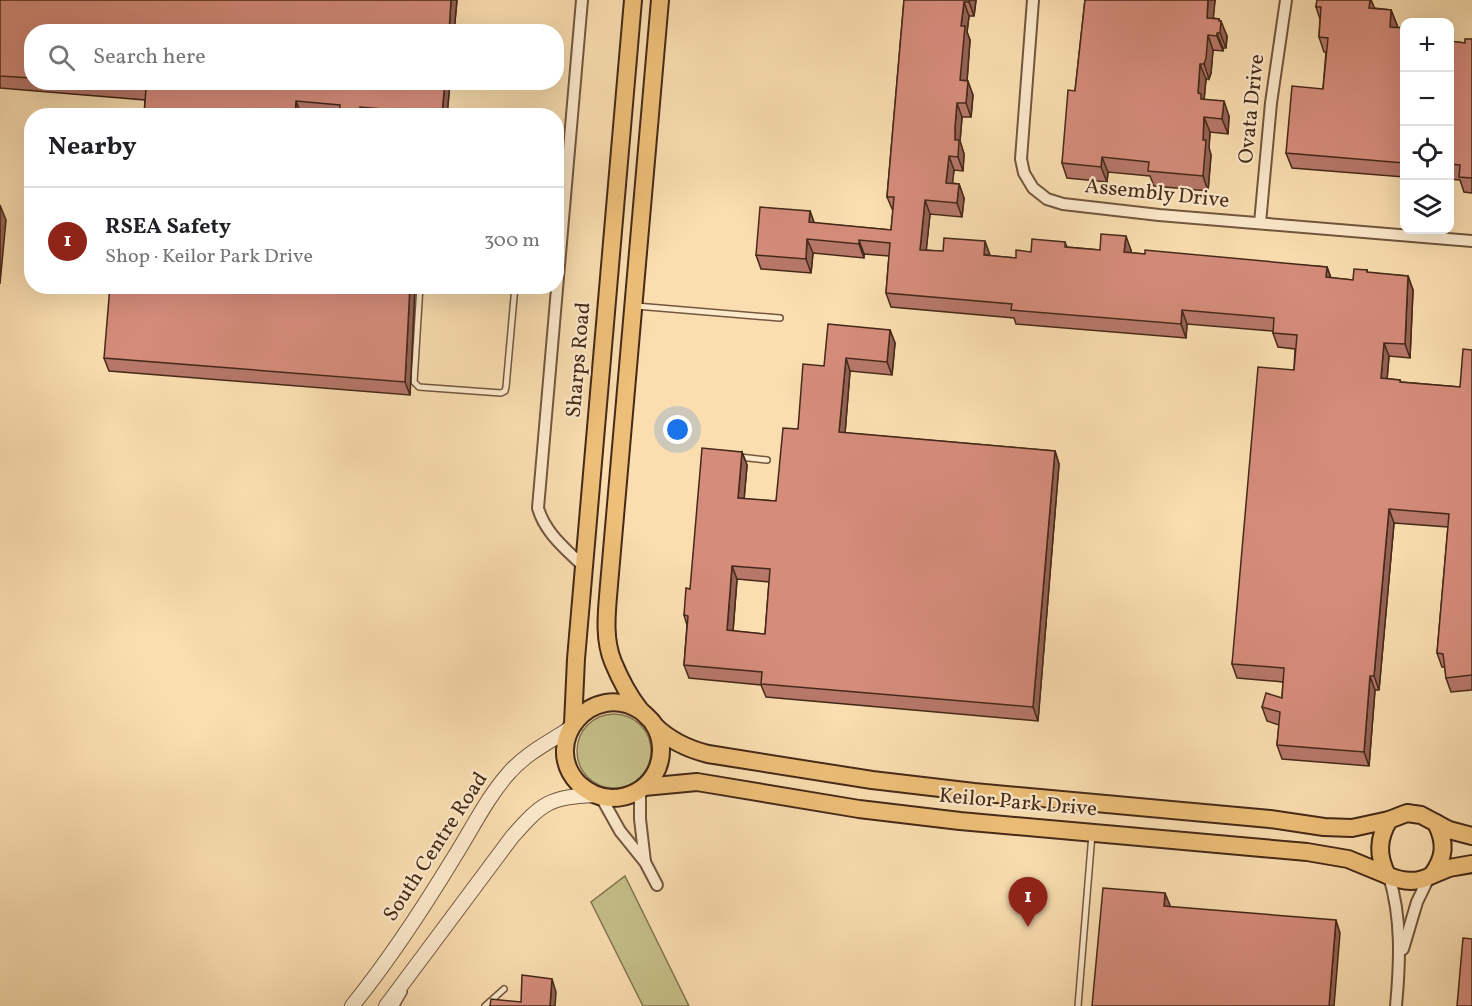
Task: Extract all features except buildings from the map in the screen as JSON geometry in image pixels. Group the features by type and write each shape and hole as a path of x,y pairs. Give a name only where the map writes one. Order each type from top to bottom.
{"main road":[{"name":"Sharps Road","path":"572,726 633,0"},
{"path":"641,711 623,703 604,703 586,710 572,726 565,751 568,766 576,780 598,796 621,798 642,789 653,777 661,758 661,744 654,725 625,688 613,662 607,633 609,585 660,0"},
{"name":"Keilor Park Drive","path":"654,725 672,740 708,754 872,780 1341,828 1365,826 1389,820"},
{"name":"Keilor Park Drive","path":"642,789 697,782 909,815 1307,852 1348,859 1388,875"},
{"path":"1472,836 1449,830 1415,813 1407,813 1389,820 1383,829 1379,847 1380,857 1388,875 1404,881 1413,881 1449,868 1472,864"},
{"path":"1430,876 1442,857 1444,847 1436,823"}],"street":[{"path":"564,197 582,0"},
{"name":"Assembly Drive","path":"1033,0 1021,159 1024,173 1033,188 1047,199 1063,204 1472,241"},
{"name":"Ovata Drive","path":"1260,223 1271,102 1286,0"},
{"path":"555,294 538,508 547,530 584,567"},
{"name":"South Centre Road","path":"352,1006 412,925 508,774 531,754 572,726"},
{"path":"642,789 640,819 645,862"},
{"path":"386,1006 512,837 528,818 558,798 598,796 620,831 645,862 657,885"},
{"path":"1388,875 1397,909 1400,958 1396,1006"},
{"path":"1400,958 1417,902 1430,876"}],"lane":[{"path":"420,294 414,382 419,387 501,393 506,387 514,294"},
{"path":"634,306 780,318"},
{"path":"730,457 767,460"},
{"path":"1078,1006 1093,832"},
{"path":"396,1006 432,944"},
{"path":"485,1006 504,989"}],"shaded area":[{"path":"614,714 635,720 645,730 651,751 645,772 635,782 614,788 593,782 583,772 577,751 583,730 593,720"},
{"path":"625,876 689,1006 643,1006 591,902"}],"place":[{"name":"RSEA Safety","path":"1028,927"}]}
